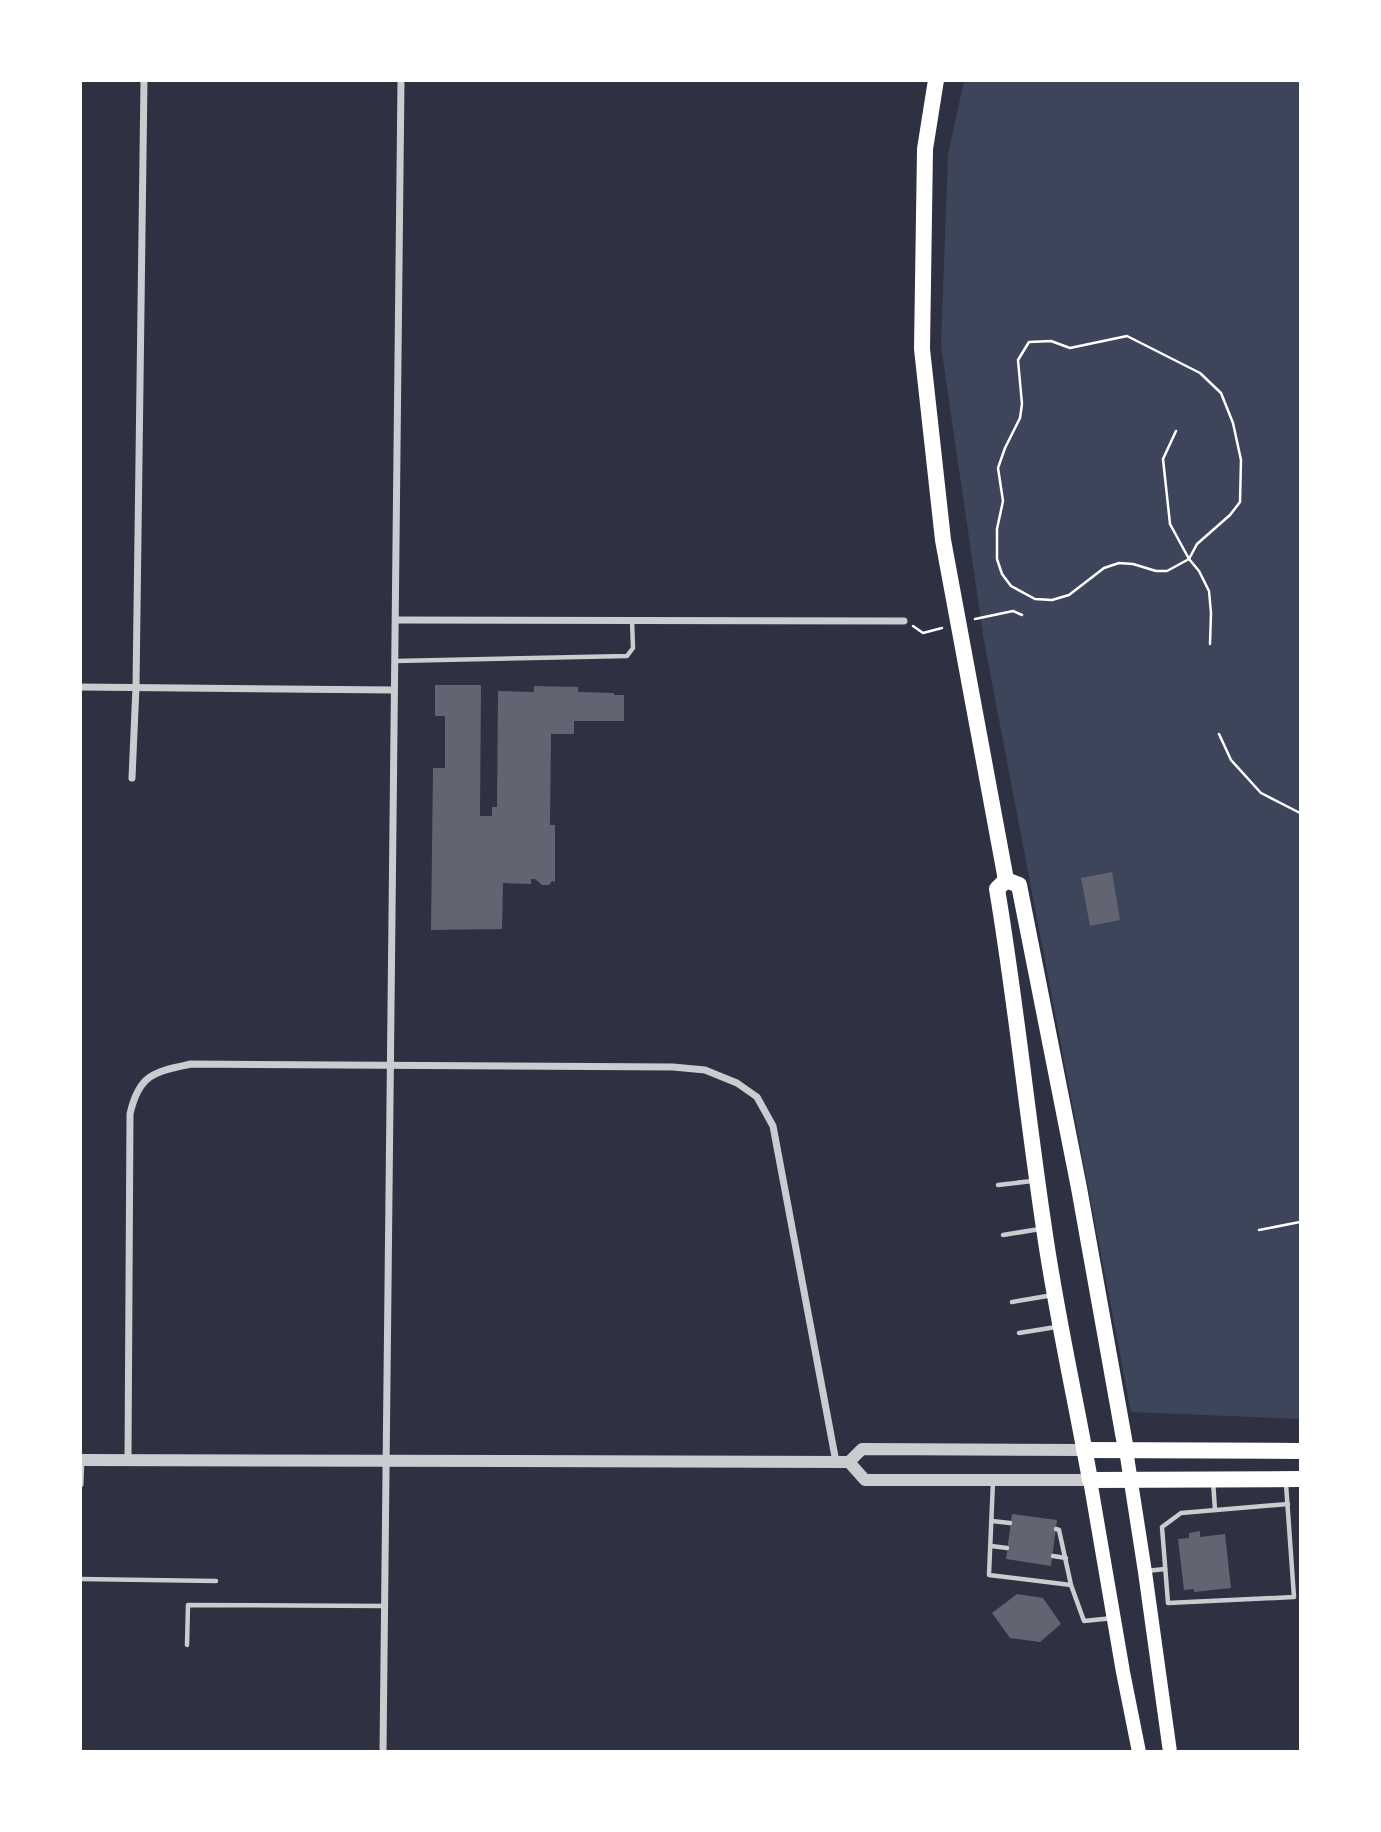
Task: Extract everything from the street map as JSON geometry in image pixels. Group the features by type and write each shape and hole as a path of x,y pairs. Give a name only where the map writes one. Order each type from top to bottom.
{"main road":[{"path":"936,80 925,149 922,349 943,540 1006,880"},
{"path":"1006,880 997,889 1018,1025 1044,1229 1139,1752"},
{"path":"1006,880 1019,885 1079,1188 1131,1480 1170,1752"},
{"path":"1084,1450 1300,1451"},
{"path":"1090,1480 1293,1479"}],"street":[{"path":"132,778 136,687 144,80"},
{"path":"383,1752 401,80"},
{"path":"396,620 904,621"},
{"path":"80,687 394,690"},
{"path":"128,1460 130,1114 134,1093 148,1078 159,1071 191,1064 673,1067 705,1070 737,1083 757,1097 773,1126 842,1462 865,1480 1090,1480"},
{"path":"80,1484 81,1460 842,1462 862,1449 1084,1450"}],"lane":[{"path":"395,660 627,656 633,648 632,620"},
{"path":"998,1185 1037,1180"},
{"path":"1003,1235 1044,1229"},
{"path":"1012,1302 1056,1294"},
{"path":"1019,1333 1061,1326"},
{"path":"1288,1504 1181,1513 1162,1527 1168,1603 1294,1597 1288,1504 1293,1479"},
{"path":"993,1480 989,1575 1071,1585"},
{"path":"1213,1480 1215,1510"},
{"path":"992,1521 1010,1523"},
{"path":"1056,1529 1059,1530 1071,1585 1084,1621 1114,1618"},
{"path":"991,1546 1007,1548"},
{"path":"1053,1556 1066,1558"},
{"path":"1145,1572 1165,1569"},
{"path":"80,1580 216,1581"},
{"path":"187,1645 188,1605 385,1606"}],"path":[{"path":"1127,336 1200,373 1221,393 1233,423 1241,460 1240,502 1230,516 1197,544 1189,559 1167,571 1156,571 1133,564 1104,568 1069,595 1052,600 1035,599 1011,586 1002,574 997,559 997,529 1003,501 998,468 1020,418 1022,404 1018,360 1029,342 1051,341 1070,348 1127,336"},
{"path":"1176,431 1163,459 1170,524 1209,591 1210,644"},
{"path":"981,618 1013,611 1023,615"},
{"path":"1219,734 1231,760 1261,793 1300,813"},
{"path":"1259,1230 1300,1223"}],"shaded area":[{"path":"964,81 1300,81 1300,1419 1131,1412 984,641 941,346 948,154"}],"building":[{"path":"435,685 481,685 480,816 492,816 492,807 497,807 498,691 534,692 534,686 578,687 578,692 624,695 624,721 574,721 574,734 551,734 550,825 555,825 555,882 542,885 531,879 531,884 503,883 502,929 431,930 433,768 445,768 445,716 435,716"},
{"path":"1112,872 1120,920 1090,926 1081,878"},
{"path":"1012,1514 1057,1520 1051,1566 1006,1559"},
{"path":"1200,1531 1200,1537 1225,1534 1231,1588 1194,1592 1194,1589 1184,1590 1178,1539 1189,1538 1189,1533"},
{"path":"1017,1594 1043,1598 1061,1624 1040,1642 1010,1638 992,1613"}]}
